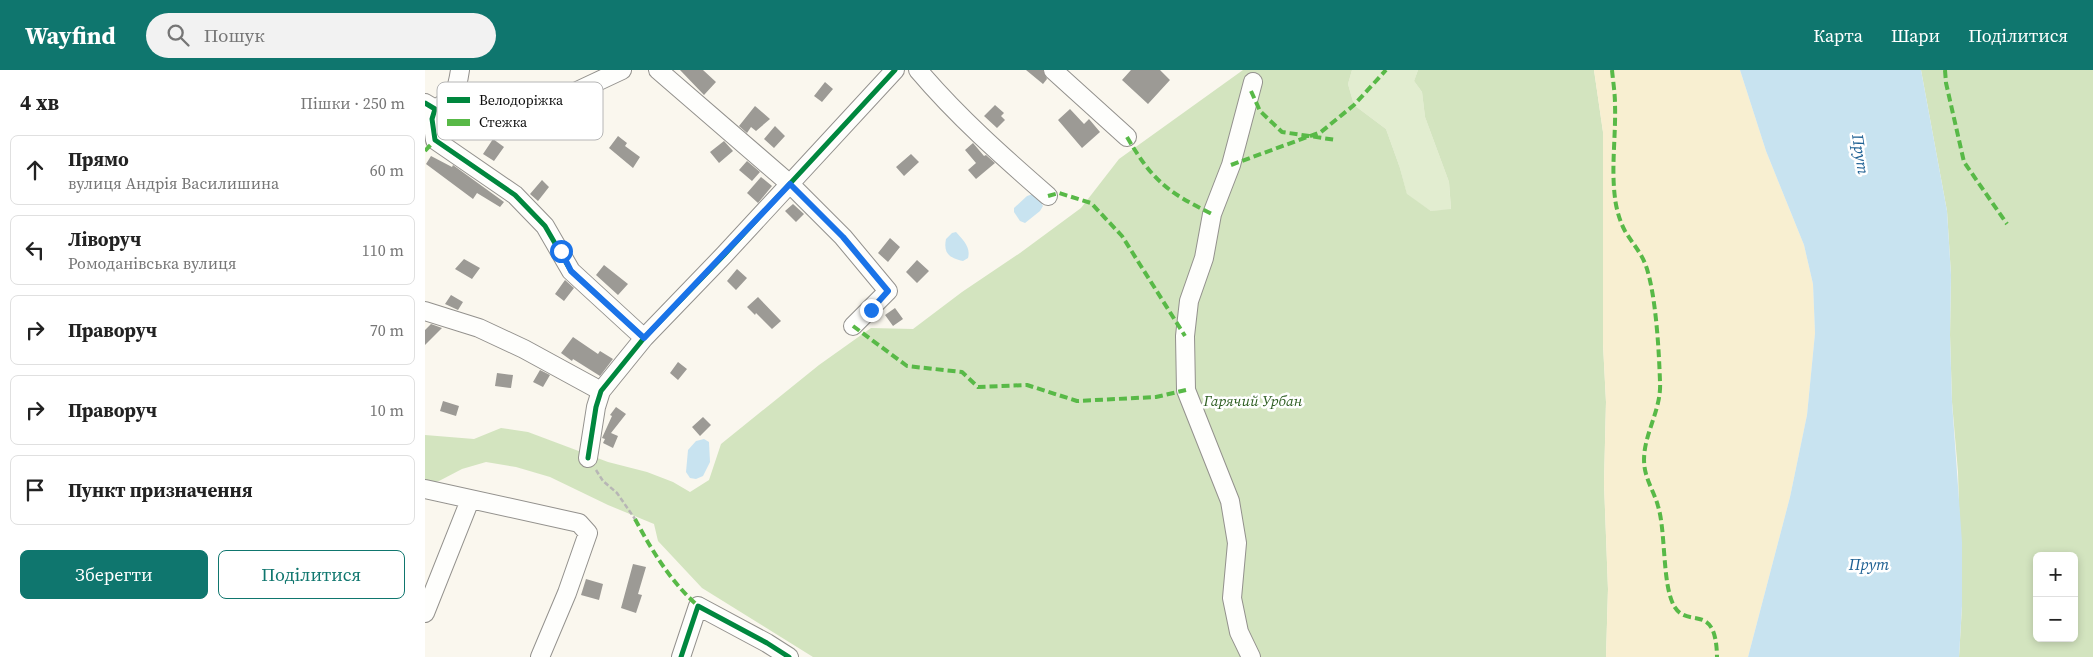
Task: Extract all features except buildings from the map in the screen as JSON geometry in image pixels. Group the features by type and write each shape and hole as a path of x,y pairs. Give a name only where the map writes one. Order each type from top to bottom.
{"street":[{"path":"595,82 621,70"},
{"path":"658,70 790,184 843,237 888,291 853,326"},
{"path":"589,458 596,407 601,391 644,338 895,70"},
{"path":"918,70 942,98 998,153 1048,196"},
{"path":"1053,70 1127,138"},
{"path":"1251,657 1239,632 1231,598 1237,543 1230,501 1187,390 1185,336 1189,301 1204,258 1211,214 1231,165 1253,82"},
{"path":"430,106 435,140 515,195 545,226 571,271 644,338"},
{"path":"425,311 479,328 524,349 601,391"},
{"path":"425,489 579,523 588,533 567,593 540,657"},
{"path":"425,613 470,500"},
{"path":"681,657 698,606 765,650 789,657"}],"path":[{"path":"589,458 603,480 617,493 635,519"}],"green space":[{"name":"Гарячий Урбан","path":"1243,70 1352,70 1348,84 1354,105 1386,129 1407,194 1431,211 1451,209 1449,182 1425,117 1422,92 1414,81 1418,70 1594,70 1603,132 1603,344 1606,402 1604,483 1608,589 1606,657 813,657 702,588 658,541 654,524 608,505 550,477 516,467 486,462 462,469 439,481 425,485 425,435 474,439 501,428 528,432 608,462 647,472 673,482 690,492 709,480 721,444 819,365 871,328 913,329 1081,208 1119,159"},
{"path":"1352,70 1418,70 1414,81 1422,92 1425,117 1449,182 1451,210 1431,211 1407,195 1400,168 1386,129 1354,105 1348,84"},
{"path":"1921,70 2093,70 2093,657 1959,657 1962,606 1958,472 1952,402 1951,275 1947,211"}],"sand":[{"path":"1594,70 1740,70 1766,151 1804,245 1813,284 1815,333 1807,415 1790,497 1748,657 1606,657 1608,589 1604,483 1606,402 1603,344 1603,132"}],"water":[{"name":"Прут","path":"1740,70 1921,70 1947,211 1951,275 1952,402 1962,542 1962,606 1959,657 1748,657 1790,497 1807,415 1815,333 1813,284 1804,245 1766,151"},
{"path":"1033,194 1040,200 1043,206 1040,211 1025,223 1020,221 1014,212 1014,208 1027,196"},
{"path":"956,232 966,244 969,254 968,258 963,261 951,257 947,252 945,244 946,239"},
{"path":"704,439 709,442 710,462 703,476 696,479 690,478 686,472 688,450 696,441"}],"marked path":[{"path":"1231,165 1321,132 1354,105 1386,70"},
{"path":"1612,70 1615,100 1613,175 1616,202 1623,227 1642,256 1646,266 1655,307 1658,339 1660,394 1647,439 1644,462 1646,474 1657,502 1660,517 1670,596 1674,606 1680,613 1707,622 1712,628 1717,657"},
{"path":"1945,70 1946,83 1964,162 2007,224"},
{"path":"1251,91 1260,111 1282,132 1336,140"},
{"path":"1127,137 1145,164 1162,183 1183,199 1212,214"},
{"path":"425,151 435,140"},
{"path":"1048,196 1059,193 1091,203 1122,236 1185,336"},
{"path":"853,326 907,366 962,372 978,387 1027,385 1077,401 1156,397 1186,390"},
{"path":"635,519 663,566 679,587 698,606"}],"cycle path":[{"path":"588,458 596,407 601,391 644,338 724,255 895,70"},
{"path":"425,103 435,109 432,119 435,140 515,195 545,226 571,271 644,338"},
{"path":"681,657 698,606 789,657"}],"route":[{"path":"561,251 571,271 644,338 725,255 790,184 843,237 888,291 871,310"}]}
